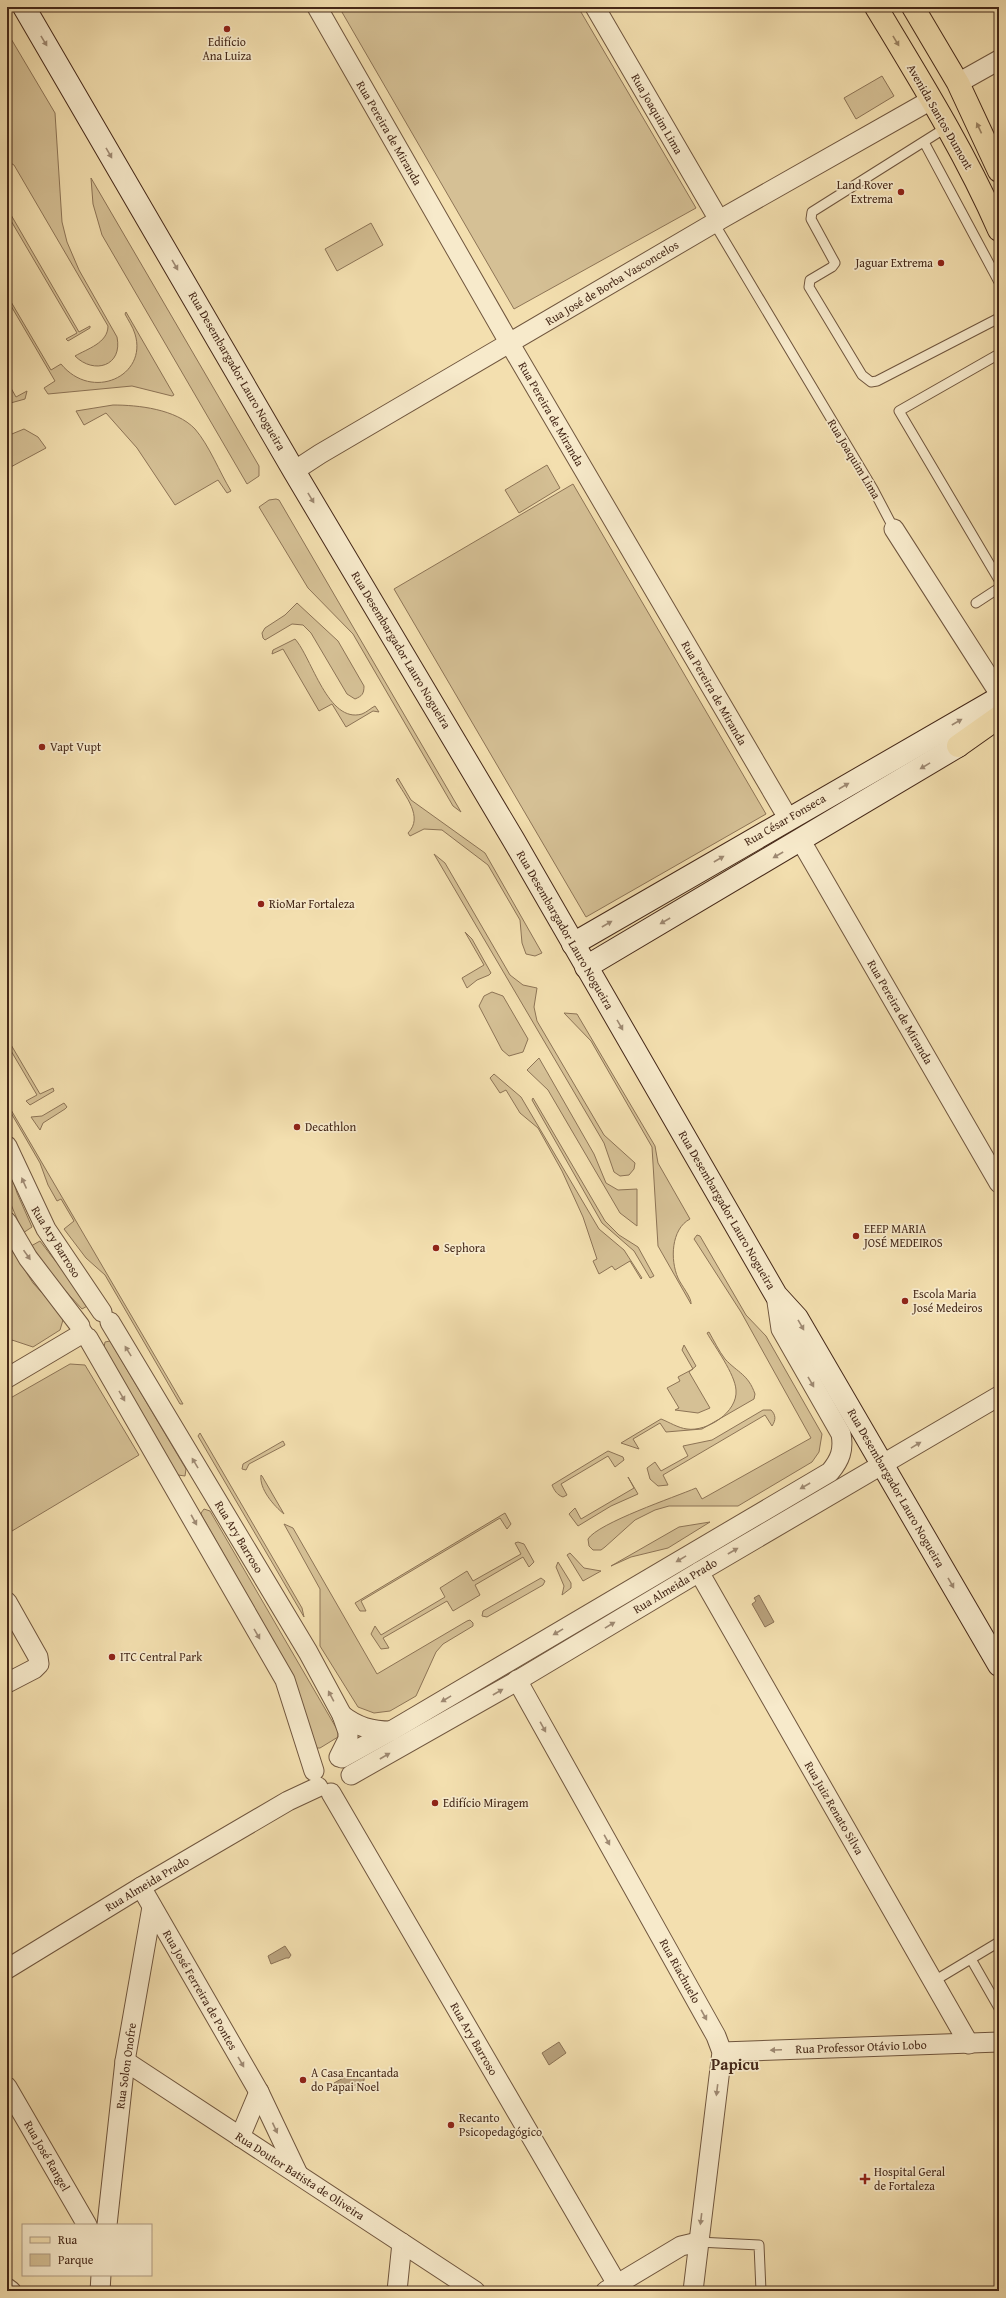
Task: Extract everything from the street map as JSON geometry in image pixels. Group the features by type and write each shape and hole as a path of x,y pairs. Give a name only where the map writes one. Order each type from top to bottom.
{"main road":[{"name":"Avenida Santos Dumont","path":"876,7 931,100 983,193 999,230"},
{"path":"913,7 958,83 998,167"},
{"path":"958,746 999,716"},
{"path":"958,746 999,732"}],"street":[{"name":"Rua Desembargador Lauro Nogueira","path":"24,7 294,471 509,832 776,1295 797,1318 999,1665"},
{"name":"Rua Pereira de Miranda","path":"317,7 510,344 788,818"},
{"name":"Rua Joaquim Lima","path":"595,7 716,222"},
{"path":"958,83 999,60"},
{"name":"Rua José de Borba Vasconcelos","path":"294,471 320,454 716,222 931,100"},
{"name":"Rua Joaquim Lima","path":"894,529 999,693"},
{"name":"Rua César Fonseca","path":"573,944 788,818 999,698"},
{"path":"586,967 801,841 958,746"},
{"name":"Rua Pereira de Miranda","path":"801,841 999,1183"},
{"name":"Rua Ary Barroso","path":"7,1146 43,1224 106,1317 308,1652 342,1715 348,1732 348,1739 341,1758"},
{"name":"Rua Ary Barroso","path":"7,1222 28,1258 84,1332 285,1680 319,1782 612,2288"},
{"name":"Rua Desembargador Lauro Nogueira","path":"776,1295 781,1329 841,1434 842,1449 837,1464"},
{"path":"90,1311 106,1317 110,1328 104,1337 93,1340 84,1332 84,1315 90,1311"},
{"path":"7,1378 84,1332"},
{"name":"Rua Almeida Prado","path":"351,1775 517,1680 999,1396"},
{"name":"Rua Almeida Prado","path":"341,1758 391,1732 830,1472 837,1464"},
{"path":"180,1496 206,1481"},
{"name":"Rua Juiz Renato Silva","path":"698,1572 969,2044"},
{"path":"7,1602 38,1657 39,1664 34,1669 7,1683"},
{"name":"Rua Riachuelo","path":"517,1680 716,2036 722,2052 693,2291"},
{"path":"342,1715 361,1727 391,1732"},
{"path":"323,1758 341,1758 349,1766 351,1775 347,1786 337,1793 319,1782 319,1761 323,1758"},
{"name":"Rua Almeida Prado","path":"7,1969 141,1887 319,1782"},
{"name":"Rua José Ferreira de Pontes","path":"141,1887 259,2092 299,2175"},
{"name":"Rua Solon Onofre","path":"107,2224 125,2061 152,1907"},
{"name":"Rua Professor Otávio Lobo","path":"722,2052 999,2042"},
{"name":"Rua Doutor Batista de Oliveira","path":"125,2061 475,2291"},
{"name":"Rua José Rangel","path":"7,2087 86,2224"},
{"path":"240,2137 259,2092"},
{"path":"612,2288 681,2246 698,2242"},
{"path":"397,2291 402,2243"},
{"path":"100,2291 102,2276"},
{"path":"7,2288 11,2291"}],"lane":[{"path":"947,128 812,212 811,219 834,263 832,267 810,280 809,287 862,375 871,382 877,381 999,318"},
{"path":"924,142 999,282"},
{"name":"Rua Joaquim Lima","path":"716,222 874,489 894,529"},
{"path":"999,354 899,411 999,580"},
{"path":"976,603 999,588"},
{"path":"934,1981 999,1942"},
{"path":"971,1959 994,2003 999,2008"},
{"path":"698,2242 759,2245 761,2291"}],"green space":[{"path":"339,7 578,7 696,208 514,309"},
{"path":"7,32 55,113 62,222 67,242 79,270 117,337 118,347 116,355 111,361 98,366 83,362 75,356 101,341 105,337 108,326 14,165 7,161"},
{"path":"882,76 894,96 856,119 844,98"},
{"path":"91,178 259,466 259,476 247,484 102,235 93,204"},
{"path":"7,208 79,332 90,326 90,328 68,341 66,339 77,333 7,214"},
{"path":"371,223 383,245 337,271 325,249"},
{"path":"7,295 51,370 61,364 74,375 87,381 101,382 114,379 125,372 133,362 137,349 135,334 125,314 126,312 174,395 172,396 132,386 48,394 44,388 55,381 7,299"},
{"path":"7,381 16,397 27,391 25,399 7,404 7,396 11,393 7,386"},
{"path":"113,405 145,407 167,413 187,422 195,429 205,443 231,491 227,493 218,480 175,505 137,448 106,413 84,425 76,411"},
{"path":"24,429 38,437 46,448 7,469 7,436"},
{"path":"547,465 560,488 519,513 505,490"},
{"path":"573,484 766,814 586,917 394,589"},
{"path":"269,500 279,500 461,812 453,806 353,634 308,588 259,507"},
{"path":"297,603 338,641 364,686 364,691 359,697 355,699 347,694 311,633 303,625 292,624 265,640 263,638 262,633 265,628 285,615"},
{"path":"295,639 330,700 340,709 350,714 362,714 375,706 379,712 373,711 346,727 332,704 319,711 283,649 272,654 273,650"},
{"path":"398,778 411,800 485,853 542,953 535,956 526,954 522,943 520,920 488,865 442,830 424,829 410,836 408,833 412,827 414,813 396,780"},
{"path":"434,854 445,863 510,975 523,985 537,988 534,1007 537,1021 604,1135 635,1163 634,1169 629,1175 620,1176 614,1172 604,1143"},
{"path":"465,932 472,939 491,973 477,980 467,988 462,978 484,965"},
{"path":"492,992 503,996 528,1039 523,1052 509,1056 502,1050 479,1006 484,996"},
{"path":"564,1013 577,1014 655,1146 658,1163 690,1219 679,1230 676,1237 673,1254 675,1271 691,1301 691,1304 658,1246 652,1147 591,1041"},
{"path":"7,1038 40,1094 53,1088 54,1091 30,1105 26,1101 37,1095 7,1044"},
{"path":"539,1058 594,1154 606,1183 618,1190 637,1189 637,1226 620,1213 548,1090 527,1070"},
{"path":"494,1074 521,1097 599,1229 624,1250 642,1278 641,1279 630,1261 615,1270 612,1266 599,1274 593,1261 597,1259 583,1217 562,1171 538,1128 520,1113 506,1090 500,1093 490,1078"},
{"path":"533,1098 605,1221 619,1235 638,1247 654,1276 650,1278 634,1251 602,1223 532,1100"},
{"path":"7,1103 183,1404 180,1404 105,1275 86,1258 64,1229 74,1221 61,1199 57,1201 48,1185 40,1163 7,1106"},
{"path":"64,1103 67,1107 43,1123 40,1130 31,1117 42,1116"},
{"path":"7,1162 17,1193 32,1227 23,1233 7,1195"},
{"path":"697,1235 700,1236 746,1315 766,1336 822,1434 819,1452 812,1462 738,1506 669,1506 655,1510 635,1520 601,1550 593,1550 589,1546 588,1539 606,1526 621,1518 696,1488 702,1499 811,1438 741,1312 694,1239"},
{"path":"40,1241 89,1305 82,1309 59,1284 31,1246"},
{"path":"7,1242 33,1283 62,1315 63,1320 60,1330 33,1347 12,1340 10,1347 7,1346"},
{"path":"709,1332 725,1359 746,1378 755,1394 754,1399 720,1419 732,1406 736,1390 732,1376 707,1333"},
{"path":"110,1341 186,1469 185,1476 178,1475 104,1347 105,1342"},
{"path":"684,1345 696,1366 693,1369 682,1350"},
{"path":"70,1364 85,1365 139,1455 7,1534 7,1400"},
{"path":"692,1370 689,1372 710,1408 698,1413 675,1410 679,1408 667,1388 680,1381 678,1377"},
{"path":"763,1410 771,1410 774,1414 775,1420 772,1426 765,1415 663,1475 668,1485 658,1486 650,1479 647,1468 655,1462 661,1471 688,1456 683,1446 712,1440"},
{"path":"661,1419 687,1429 695,1429 709,1425 702,1429 666,1432 660,1423 633,1439 639,1449 621,1443"},
{"path":"200,1433 302,1608 304,1617 198,1436"},
{"path":"283,1441 285,1445 249,1464 246,1470 242,1469 243,1464"},
{"path":"608,1451 623,1457 624,1460 615,1467 608,1456 561,1484 567,1495 563,1497 556,1492 552,1485"},
{"path":"261,1475 284,1514 268,1497 262,1486"},
{"path":"628,1477 638,1494 611,1506 578,1526 569,1514 575,1508 581,1519 634,1488"},
{"path":"204,1509 210,1511 338,1731 338,1737 320,1748 313,1748 308,1742 294,1677 202,1516 201,1513"},
{"path":"505,1513 511,1524 507,1529 500,1518 361,1601 366,1611 360,1611 355,1603"},
{"path":"710,1522 668,1548 631,1557 611,1566 679,1527"},
{"path":"284,1524 293,1528 377,1674 467,1621 470,1620 473,1623 473,1626 443,1644 436,1652 416,1696 390,1711 374,1713 358,1707 320,1646 320,1589"},
{"path":"518,1542 524,1544 534,1562 529,1567 523,1557 475,1585 480,1595 453,1611 447,1601 383,1638 389,1648 381,1649 371,1634 375,1626 381,1635 445,1597 440,1588 467,1571 473,1581 521,1554 515,1543"},
{"path":"570,1553 584,1568 601,1571 583,1581 567,1555"},
{"path":"558,1562 571,1583 571,1588 562,1595 564,1586 556,1567"},
{"path":"541,1578 545,1581 543,1585 487,1617 482,1616 483,1611"}],"shaded area":[{"path":"759,1595 774,1622 765,1627 752,1604 756,1601 754,1598"},
{"path":"285,1946 291,1955 289,1958 271,1964 268,1956"},
{"path":"559,2042 566,2053 549,2065 542,2053"},
{"path":"354,2072 365,2075 362,2089 356,2088 357,2084 340,2094 334,2083"}],"place":[{"name":"Edifício Ana Luiza","path":"227,29"},
{"name":"Land Rover Extrema","path":"901,192"},
{"name":"Jaguar Extrema","path":"941,263"},
{"name":"Vapt Vupt","path":"42,747"},
{"name":"RioMar Fortaleza","path":"261,904"},
{"name":"Decathlon","path":"297,1127"},
{"name":"EEEP MARIA JOSÉ MEDEIROS","path":"856,1236"},
{"name":"Sephora","path":"436,1248"},
{"name":"Escola Maria José Medeiros","path":"905,1301"},
{"name":"ITC Central Park","path":"112,1657"},
{"name":"Edifício Miragem","path":"435,1803"},
{"name":"A Casa Encantada do Papai Noel","path":"303,2080"},
{"name":"Recanto Psicopedagógico","path":"451,2125"},
{"name":"Hospital Geral de Fortaleza","path":"865,2179"}],"district":[{"name":"Papicu","path":"735,2064"}]}
